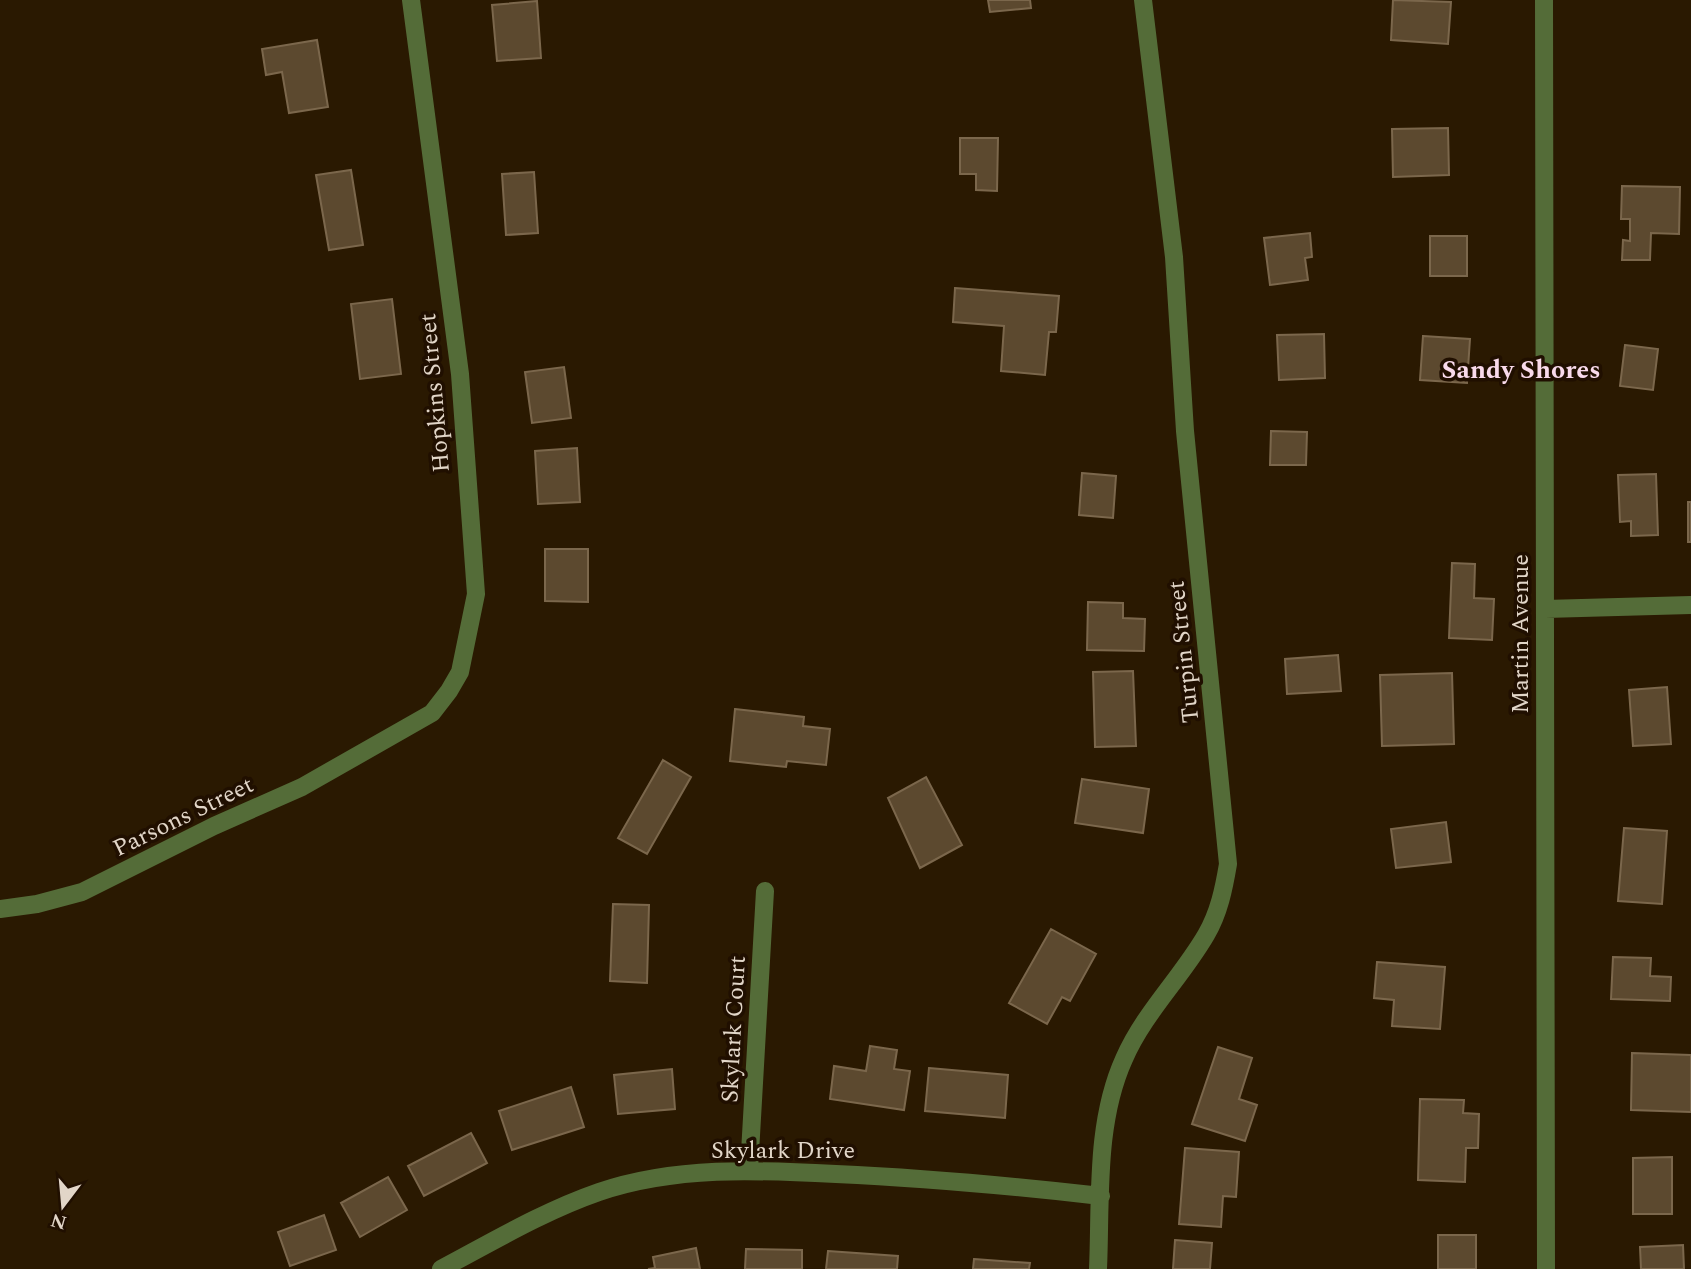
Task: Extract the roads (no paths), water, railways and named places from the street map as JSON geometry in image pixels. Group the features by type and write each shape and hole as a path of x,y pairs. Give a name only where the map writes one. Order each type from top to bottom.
{"street":[{"name":"Hopkins Street","path":"379,743 432,713 450,691 467,646 476,594 460,374 411,0"},
{"name":"Turpin Street","path":"1098,1269 1108,1106 1123,1060 1143,1024 1207,934 1221,900 1228,864 1185,431 1174,257 1143,0"},
{"name":"Martin Avenue","path":"1544,0 1546,1269"},
{"path":"1545,609 1691,605"},
{"name":"Parsons Street","path":"0,909 37,904 82,892 117,877 214,825 302,787 379,743"},
{"name":"Skylark Court","path":"749,1170 765,891"},
{"name":"Skylark Drive","path":"441,1269 555,1211 600,1192 665,1177 749,1170 945,1179 1101,1196"}],"district":[{"name":"Sandy Shores","path":"1521,369"}]}
